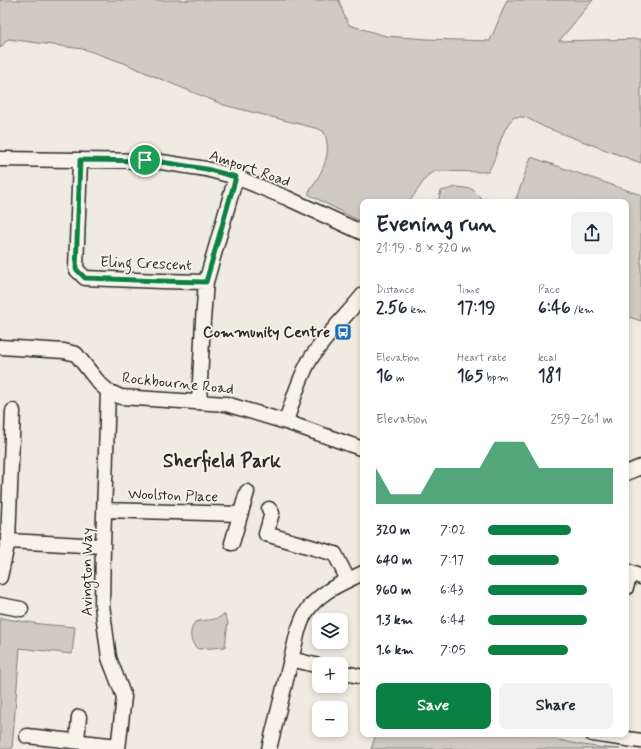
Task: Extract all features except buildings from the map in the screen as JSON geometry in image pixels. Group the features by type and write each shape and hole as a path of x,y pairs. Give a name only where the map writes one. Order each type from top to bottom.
{"street":[{"name":"Amport Road","path":"0,159 155,161 206,169 236,177 287,198 360,232"},
{"name":"Eling Crescent","path":"80,160 76,269 85,278 206,282"},
{"path":"199,402 206,282 236,177"},
{"path":"286,422 294,396 311,359 360,299"},
{"name":"Rockbourne Road","path":"0,347 64,351 76,354 99,383 108,391 120,397 226,404 360,447"},
{"name":"Avington Way","path":"108,391 102,605 108,658 124,697 118,748"},
{"path":"0,577 8,541 6,430 13,411"},
{"path":"629,471 641,466"},
{"path":"232,543 247,492"},
{"path":"269,509 272,513 266,534 335,554 348,580"},
{"name":"Woolston Place","path":"104,510 240,514"},
{"path":"8,541 103,546"},
{"path":"269,749 298,631 305,614 315,601 330,589 360,574"},
{"path":"0,605 21,609"},
{"path":"291,659 312,664"},
{"path":"348,674 360,676"},
{"path":"77,741 79,717"},
{"path":"27,736 77,741 118,748"},
{"path":"613,737 641,741"}],"shaded area":[{"path":"0,0 339,0 349,25 386,36 490,41 507,0 593,0 559,41 641,39 641,163 544,127 525,117 514,117 505,129 495,158 488,172 436,171 428,175 411,199 360,199 360,221 308,194 321,172 326,157 327,141 324,132 319,129 224,105 124,63 83,49 8,39 0,48"},
{"path":"531,157 641,195 641,321 629,317 629,199 516,199"},
{"path":"457,187 472,189 482,199 439,199 441,191"},
{"path":"224,614 228,622 225,647 198,649 193,643 191,636 195,622 218,618"},
{"path":"0,618 75,627 72,654 20,648 12,749 0,749"},
{"path":"375,737 552,737 580,744 620,749 371,749"}],"place":[{"name":"Community Centre","path":"343,332"}],"district":[{"name":"Sherfield Park","path":"222,460"}],"route":[{"path":"80,160 145,160 206,169 236,177 206,282 85,278 76,269 80,160"}]}
